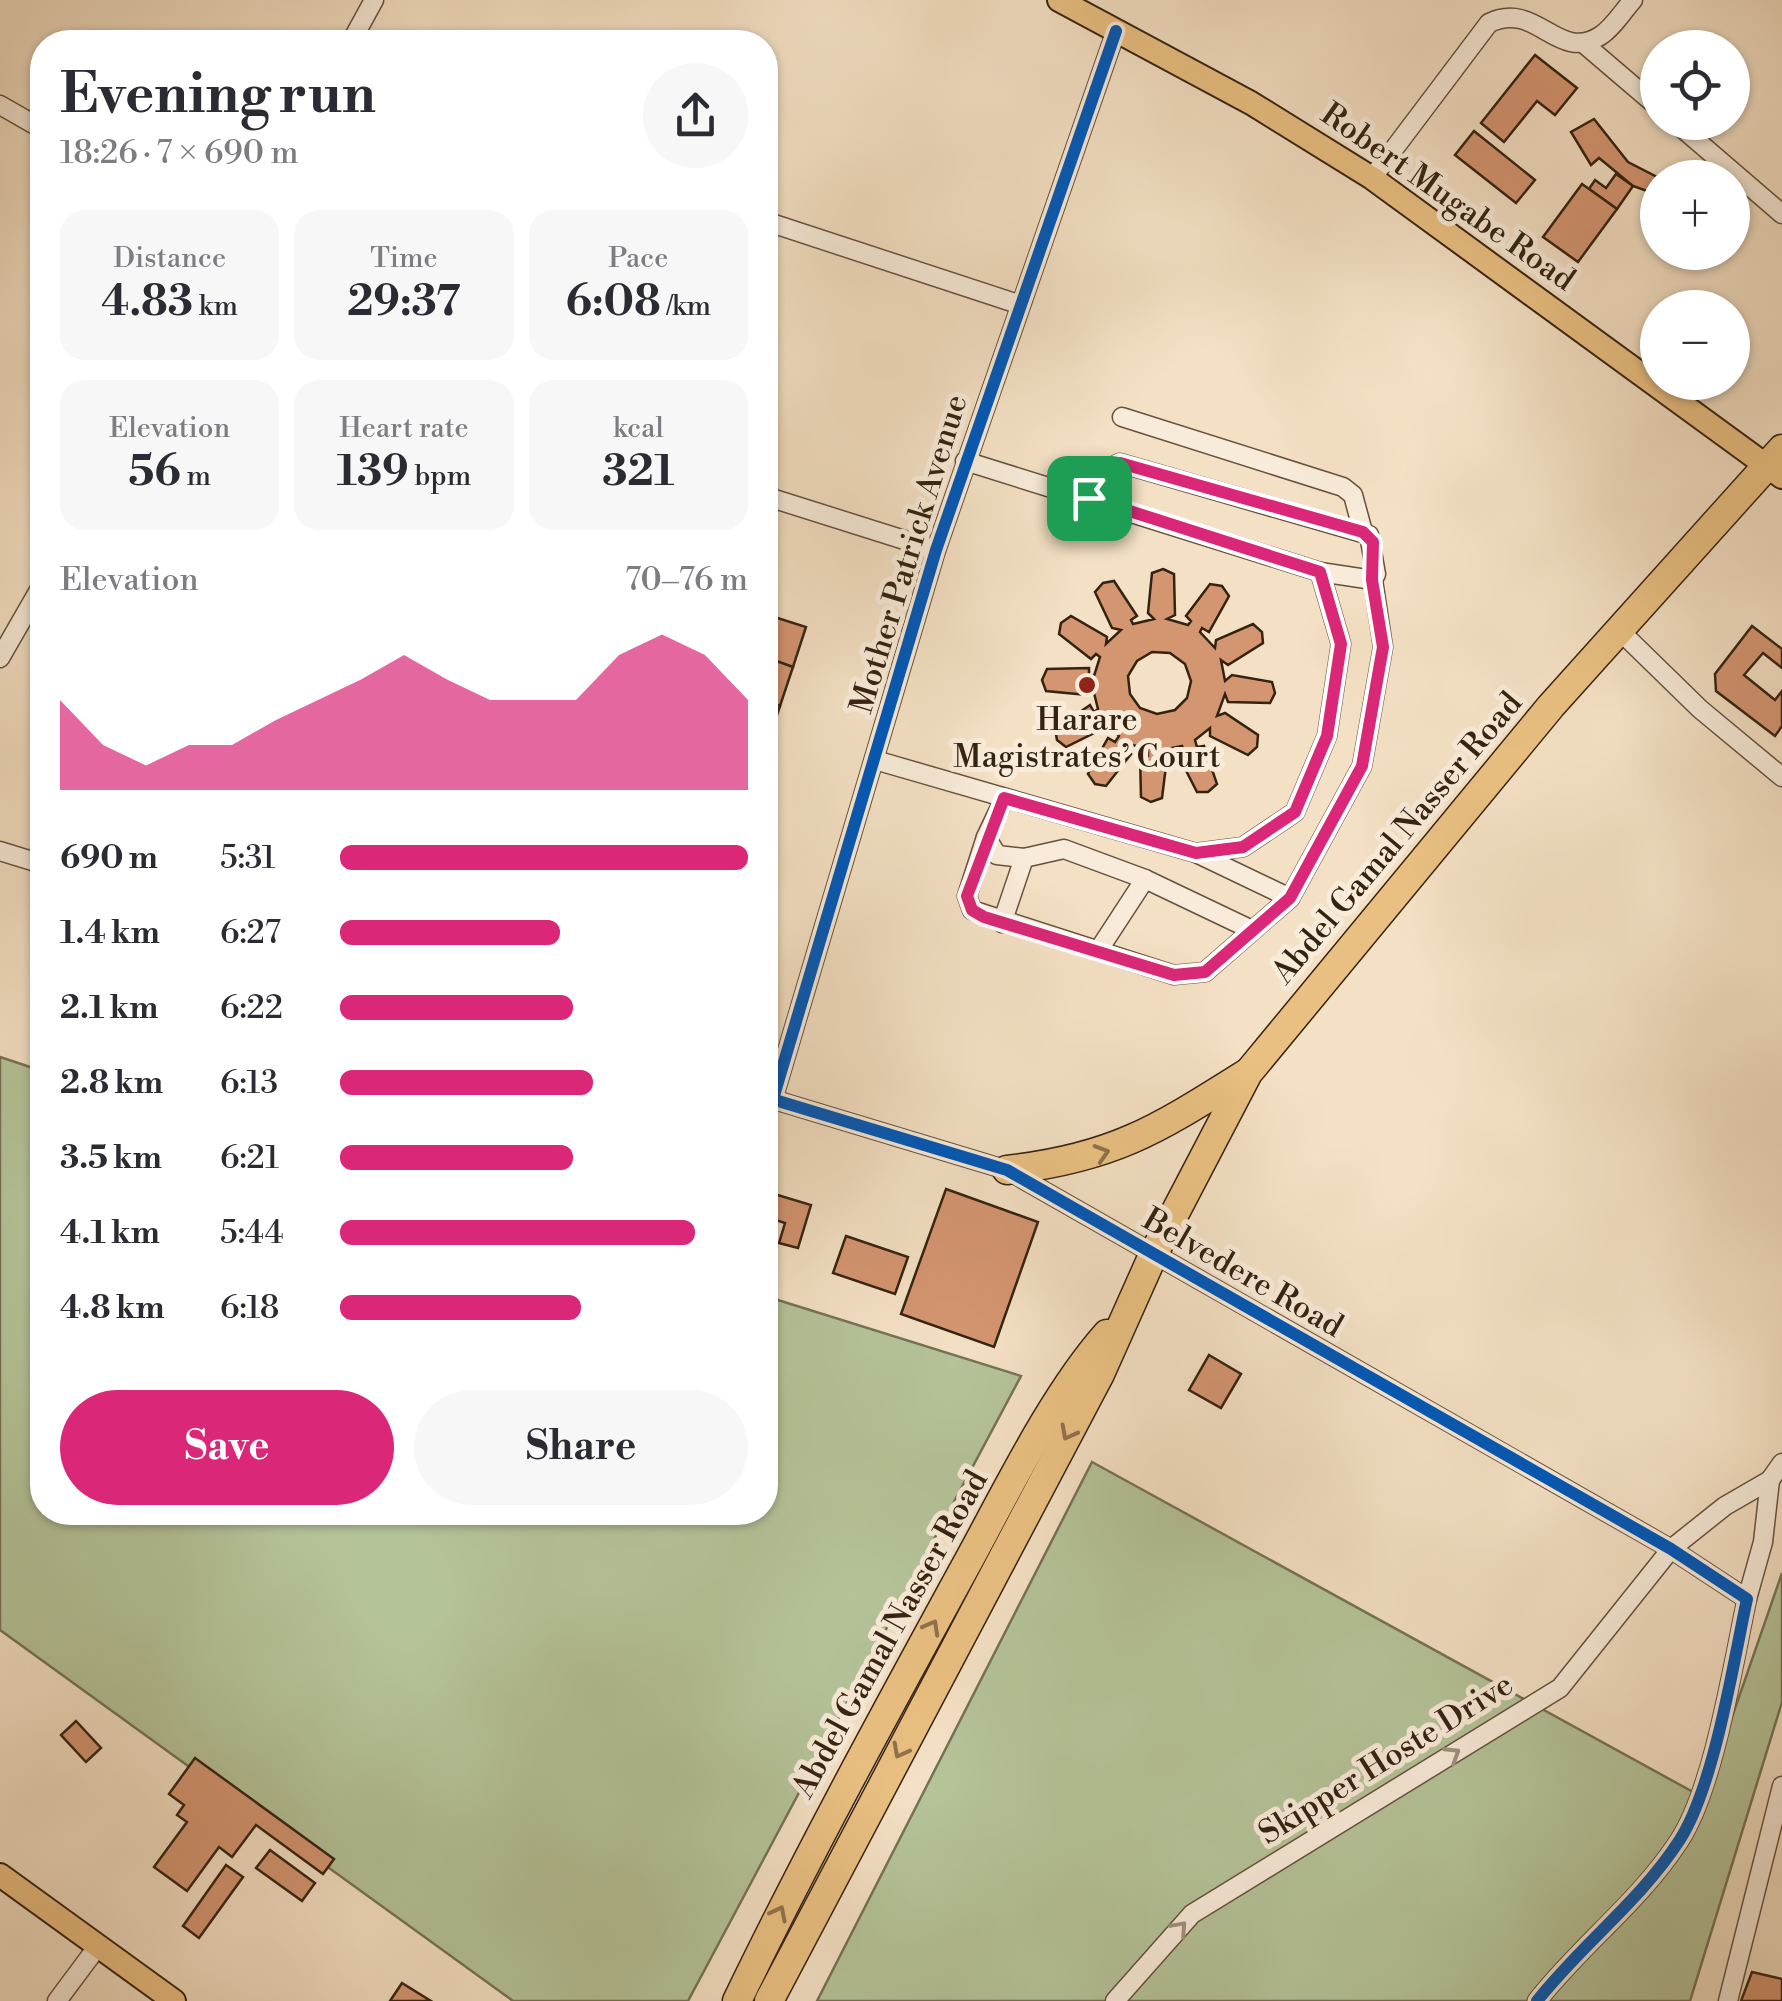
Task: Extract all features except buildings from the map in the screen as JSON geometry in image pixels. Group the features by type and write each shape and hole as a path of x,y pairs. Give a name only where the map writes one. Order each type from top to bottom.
{"highway":[{"name":"Abdel Gamal Nasser Road","path":"770,2001 1100,1374 1154,1253 1248,1072 1619,630 1777,464"},
{"path":"1006,1170 1067,1163 1125,1146 1248,1072"},
{"name":"Abdel Gamal Nasser Road","path":"737,2001 836,1802 994,1514 1081,1366 1125,1314"}],"main road":[{"name":"Robert Mugabe Road","path":"1059,0 1251,103 1372,178 1777,464"},
{"path":"0,1875 174,2001"}],"street":[{"path":"358,30 374,0"},
{"path":"1583,44 1603,35 1633,0"},
{"path":"1372,178 1489,23 1505,13 1524,14 1565,40 1583,44 1640,92"},
{"name":"Mother Patrick Avenue","path":"778,1069 936,550 1018,304 1116,31"},
{"path":"0,105 30,122"},
{"path":"1696,140 1782,214"},
{"path":"778,224 1018,304"},
{"path":"1122,416 1343,487 1353,495 1363,532"},
{"path":"965,461 1320,572 1372,580"},
{"path":"1004,798 986,837 967,896 972,910 1174,975 1205,972 1290,898 1362,766 1383,647 1372,580 1373,542 1363,532 1120,463 1104,471 1089,498"},
{"path":"778,500 936,550"},
{"path":"1196,853 1243,847 1295,812 1327,736 1341,644 1320,572"},
{"path":"0,658 30,606"},
{"path":"1619,630 1700,709 1782,778"},
{"path":"875,760 1196,853 1290,898"},
{"path":"986,837 997,855 1024,858 1064,849 1145,879 1252,930"},
{"path":"0,850 30,860"},
{"path":"1002,922 1024,858"},
{"path":"1098,951 1145,879"},
{"name":"Belvedere Road","path":"778,1101 1006,1170 1671,1550"},
{"name":"Skipper Hoste Drive","path":"1115,2001 1192,1914 1560,1688 1671,1550 1725,1506 1770,1480 1782,1462"},
{"name":"Skipper Hoste Drive","path":"1537,2001 1682,1838 1723,1708 1764,1542 1770,1480"},
{"path":"1671,1550 1747,1599"},
{"path":"1728,2001 1782,1786"},
{"path":"57,2001 98,1946"}],"green space":[{"path":"0,1057 30,1067 30,1525 778,1525 778,1300 1021,1376 688,2001 513,2001 0,1630"},
{"path":"1092,1462 1704,1798 1782,1573 1782,1702 1690,2001 817,2001"}],"cycle path":[{"path":"778,1082 936,550 1116,31"},
{"path":"778,1101 1007,1170 1671,1549 1747,1599 1712,1758 1679,1841 1647,1883 1537,2001"}],"place":[{"name":"Harare Magistrates’ Court","path":"1087,685"}],"route":[{"path":"1120,463 1363,532 1373,542 1376,574 1372,580 1383,647 1362,766 1290,898 1205,972 1174,975 984,917 972,910 967,896 986,837 1004,798 1196,853 1243,847 1295,812 1327,736 1341,644 1320,572 1089,498 1104,471 1120,463"}]}
